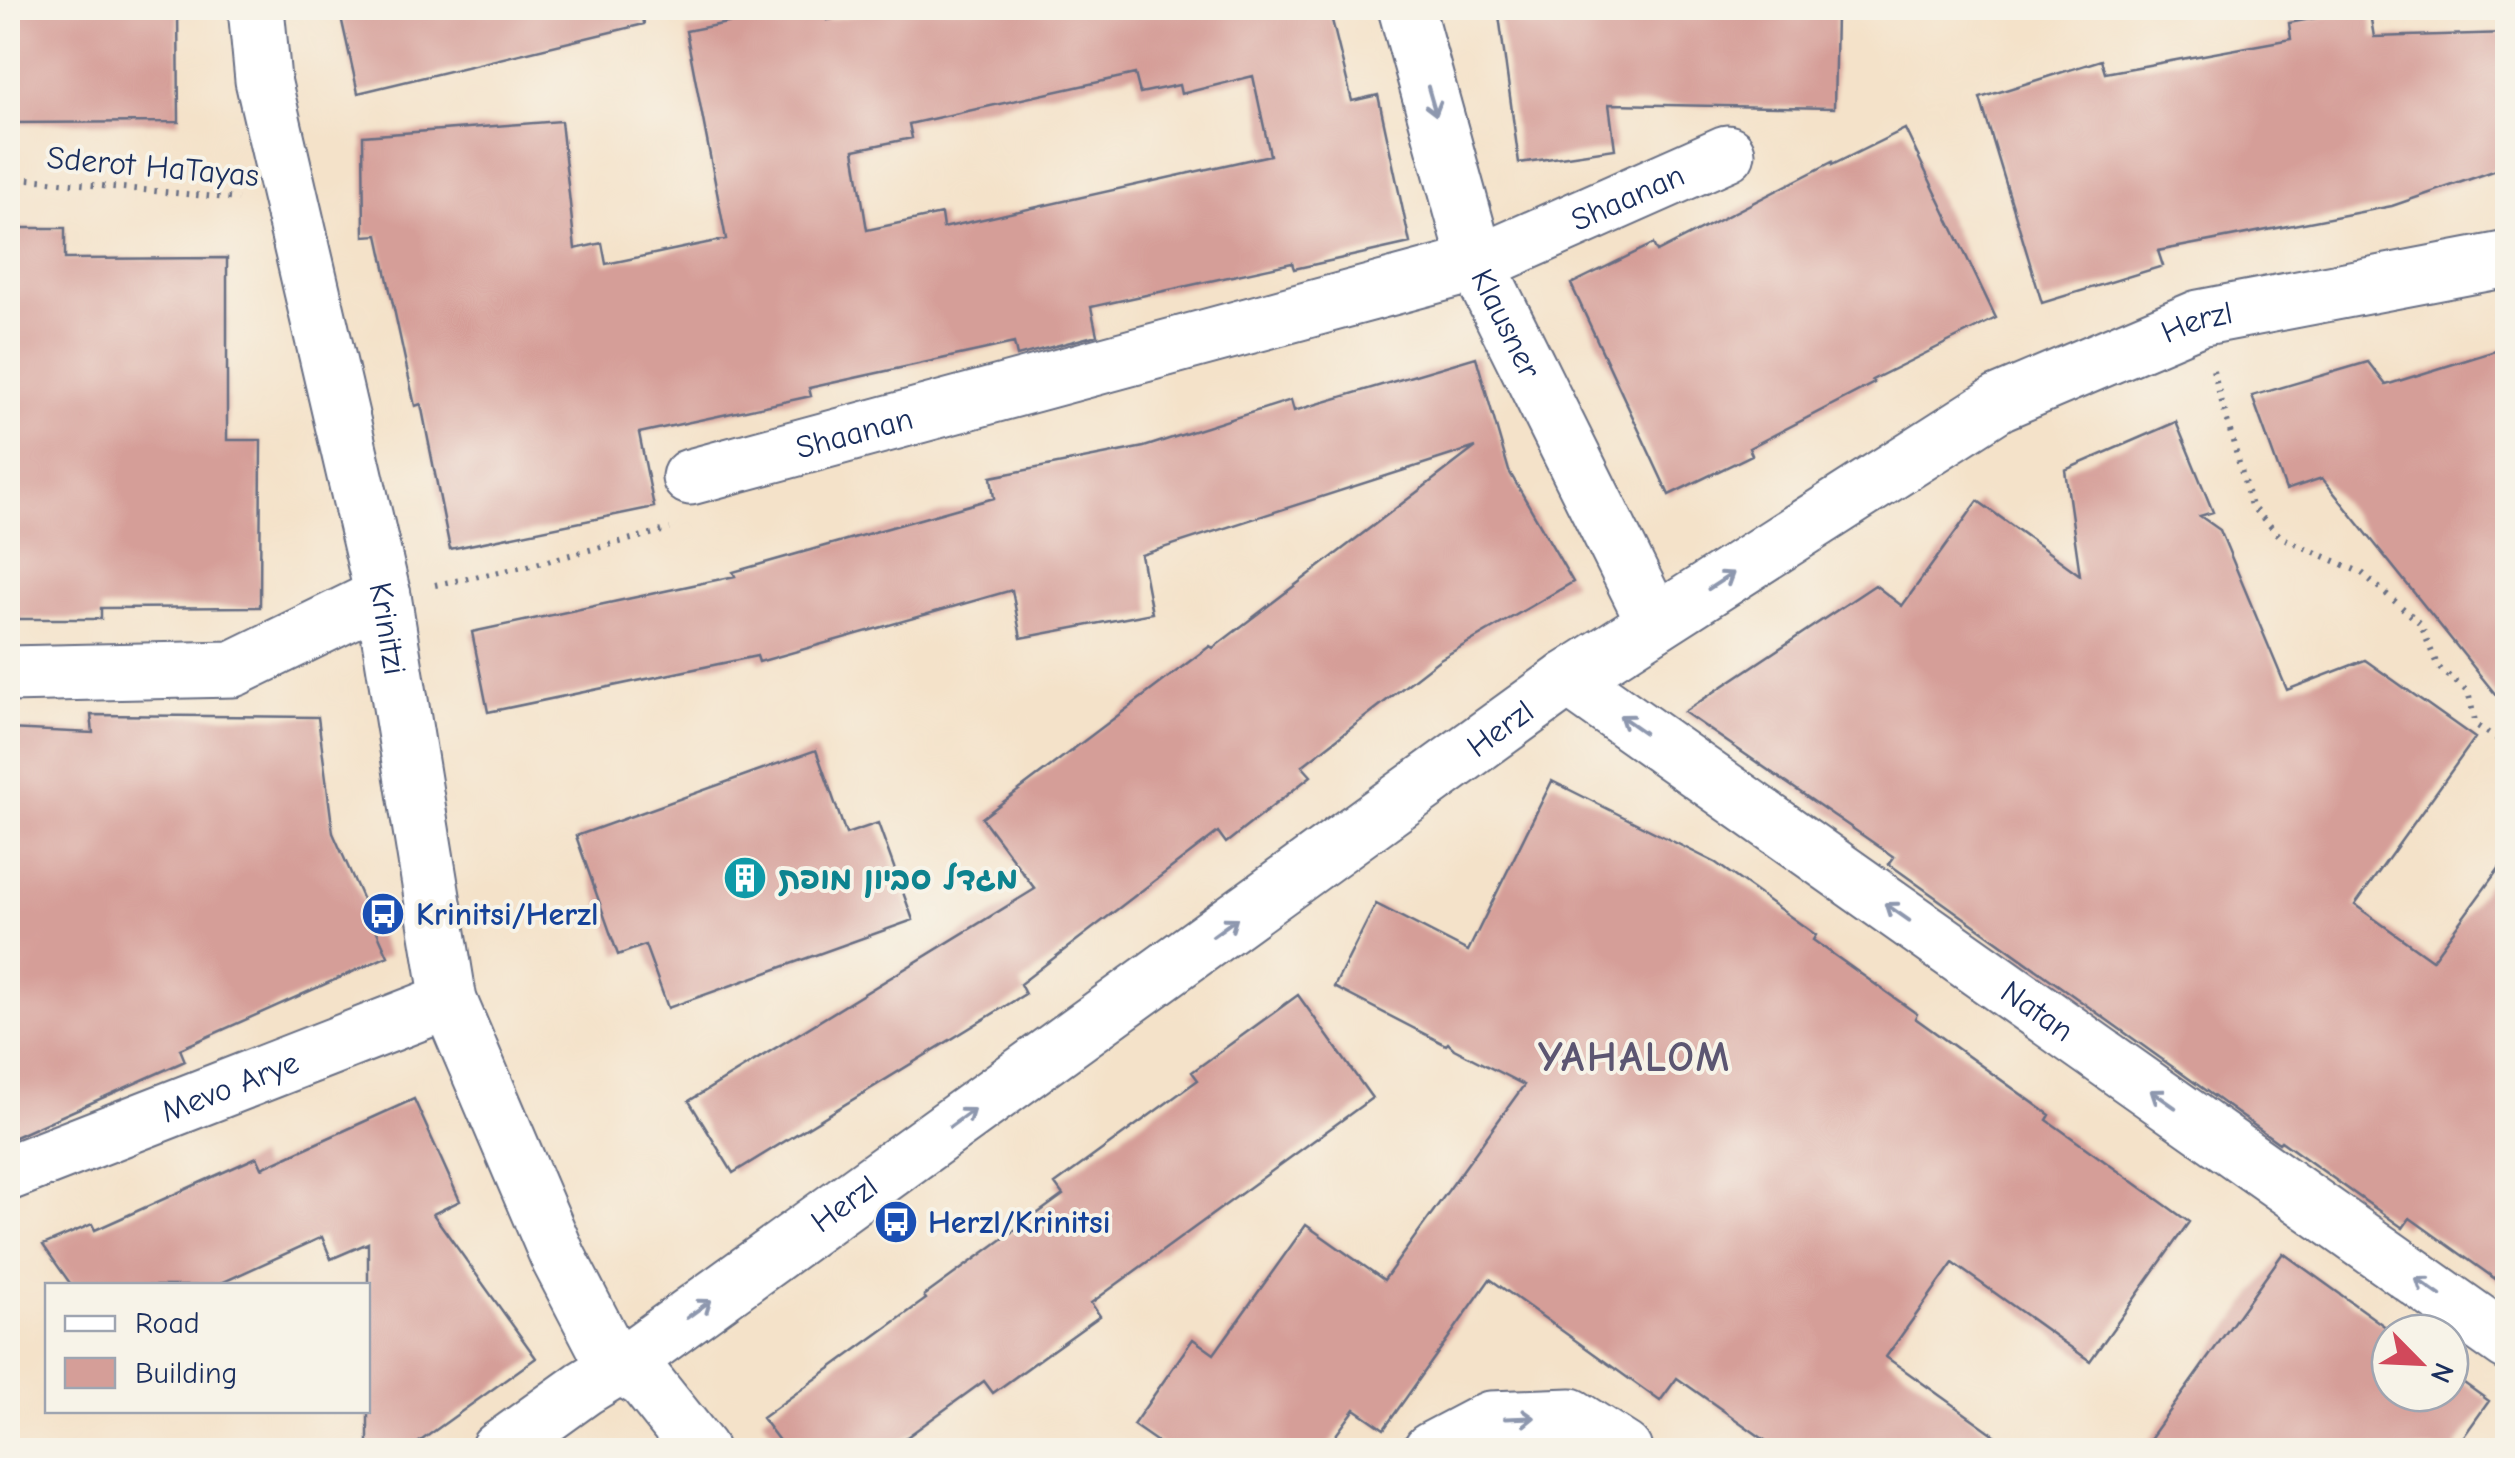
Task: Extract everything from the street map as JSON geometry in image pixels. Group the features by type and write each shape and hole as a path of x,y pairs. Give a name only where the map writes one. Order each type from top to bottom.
{"street":[{"name":"Krinitzi","path":"256,8 263,80 384,596 449,1001 551,1238 566,1254 620,1365 700,1450"},
{"name":"Klausner","path":"1406,8 1477,264 1655,622"},
{"name":"Shaanan","path":"690,477 1477,264 1727,153"},
{"name":"Herzl","path":"498,1450 1568,679 1999,403 2199,318 2508,258"},
{"path":"8,674 233,669 384,596"},
{"name":"Natan","path":"1568,679 2508,1343"},
{"name":"Mevo Arye","path":"8,1173 449,1001"},
{"path":"1431,1450 1490,1419 1572,1416 1624,1450"}],"path":[{"name":"Sderot HaTayas","path":"8,177 294,204"},
{"path":"2199,318 2250,506 2280,537 2362,573 2420,623 2438,668 2468,692 2476,726 2508,746"},
{"path":"384,596 524,567 681,526 690,477"}],"building":[{"path":"8,8 178,8 179,122 8,123"},
{"path":"339,8 642,8 644,24 358,93"},
{"path":"804,8 824,8 827,20 891,8 1329,8 1352,101 1378,95 1410,243 1294,269 1292,263 1091,307 1097,335 1017,356 1014,343 809,388 811,396 639,433 654,507 450,549 421,404 415,406 378,235 364,236 363,136 561,121 575,249 602,243 606,264 726,239 686,31","holes":["1135,74 1140,93 1179,85 1181,94 1253,76 1270,155 943,228 941,214 867,230 854,150 912,138 909,124"]},
{"path":"1498,8 1836,15 1834,108 1609,104 1615,149 1519,163"},
{"path":"2369,8 2374,37 2508,33 2508,166 2392,206 2158,251 2163,266 2042,303 1980,98 2101,60 2105,73 2291,39 2289,23"},
{"path":"1905,129 1996,318 1872,380 1874,383 1749,448 1752,455 1669,495 1571,284 1653,244 1657,252"},
{"path":"8,228 65,228 65,259 227,258 227,440 261,440 260,607 101,608 101,619 8,619"},
{"path":"2508,347 2508,710 2322,478 2286,490 2252,396 2368,362 2386,385"},
{"path":"1476,357 1509,471 1573,582 1440,659 1302,766 1311,776 1226,843 1218,832 1020,984 1025,994 733,1173 689,1101 1035,889 982,818 1476,447 1141,555 1152,613 1021,638 1012,590 759,662 757,656 488,712 472,632 735,576 733,572 994,498 991,477 1144,447 1291,400 1294,411"},
{"path":"2176,422 2213,512 2200,516 2220,530 2287,690 2365,660 2475,738 2355,905 2432,960 2508,856 2508,1288 2410,1218 2403,1228 2279,1143 1889,864 1894,857 1684,712 1875,585 1902,606 1978,501 2080,575 2065,470"},
{"path":"91,715 318,717 333,833 388,956 180,1049 185,1061 8,1140 8,729 93,733"},
{"name":"מגדל סביון מופת","path":"816,750 846,834 878,823 913,920 668,1008 645,945 618,955 576,836"},
{"path":"1552,781 1716,863 1816,935 1813,940 1917,1014 1915,1018 2050,1115 2047,1120 2189,1222 2090,1361 1953,1263 1886,1357 2016,1450 1779,1450 1677,1378 1660,1401 1490,1279 1384,1429 1355,1409 1325,1450 1169,1450 1133,1425 1193,1339 1214,1354 1306,1225 1384,1280 1524,1085 1334,987 1376,904 1468,951"},
{"path":"1298,995 1372,1098 1091,1303 1100,1316 993,1393 984,1381 889,1450 786,1450 762,1418 1063,1195 1055,1184 1198,1080 1192,1072"},
{"path":"414,1099 460,1201 433,1214 536,1358 408,1450 368,1450 368,1243 331,1259 322,1237 222,1283 70,1283 43,1245 92,1224 95,1230 257,1157 262,1168"},
{"path":"2283,1253 2370,1316 2370,1413 2470,1413 2470,1387 2489,1401 2454,1450 2142,1450"}],"place":[{"name":"מגדל סביון מופת","path":"745,878"},
{"name":"Krinitsi/Herzl","path":"383,914"},
{"name":"Herzl/Krinitsi","path":"896,1222"}],"district":[{"name":"YAHALOM","path":"1635,1056"}]}
